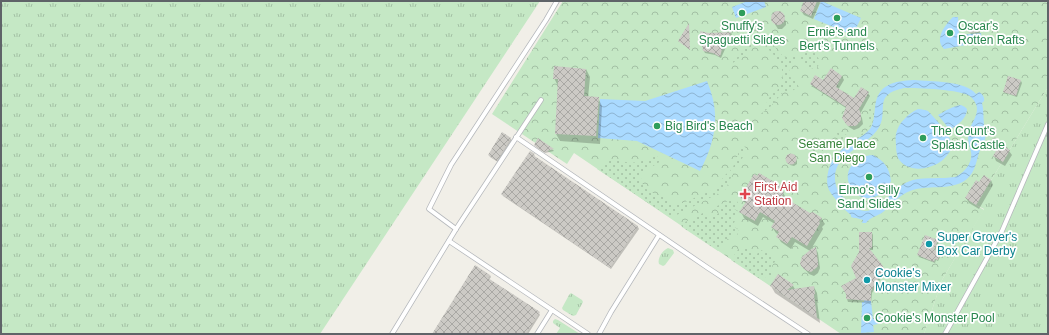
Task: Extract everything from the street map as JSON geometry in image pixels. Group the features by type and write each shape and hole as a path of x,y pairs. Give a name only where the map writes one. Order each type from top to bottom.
{"lane":[{"path":"456,228 429,209 451,165 557,1"},
{"path":"392,334 456,228 541,100"},
{"path":"945,334 1002,231 1048,124"},
{"path":"516,138 808,334"},
{"path":"599,334 659,235"},
{"path":"449,241 588,334"},
{"path":"537,334 552,310"}],"green space":[{"path":"1,1 540,1 320,334 1,334"},
{"name":"Sesame Place San Diego","path":"563,1 1048,1 1048,87 976,205 984,210 942,280 924,334 841,334 574,153 567,164 492,114"},
{"path":"764,39 771,42 783,56 786,57 799,56 807,46 817,55 820,62 817,68 808,69 800,60 788,64 791,79 794,79 798,84 797,88 790,92 784,91 770,107 735,133 735,130 758,114 766,104 772,90 777,91 781,83 782,70 780,65 763,44 760,43 756,45 733,63 729,62 740,50 753,41"},
{"path":"1048,87 1048,334 924,334 942,280 984,209 976,205"},
{"path":"869,107 875,107 873,119 868,131 847,147 837,132 839,131 848,136 855,136 865,132 872,119 868,119"},
{"path":"820,137 825,138 820,143 824,151 829,154 834,153 834,156 831,159 825,155 821,149 816,155 813,151 813,146"},
{"path":"740,145 744,146 747,150 725,190 671,218 597,169 609,159 631,163 648,159 655,154 661,161 641,174 642,184 651,192 664,196 667,201 675,205 715,189 733,167"},
{"path":"732,199 738,202 734,209 739,212 733,226 739,230 737,232 738,236 726,240 718,251 682,227 681,224 703,213 709,219 719,213 715,207"},
{"path":"668,248 673,250 674,253 663,266 659,264 659,259 662,252"},
{"path":"739,248 749,248 750,252 757,254 761,250 776,258 772,266 773,274 771,278 766,276 763,281 731,260"},
{"path":"571,293 583,302 576,315 573,316 562,308"},
{"path":"555,319 580,334 556,334 560,328 553,323"}],"water":[{"name":"Snuffy's Spaguetti Slides","path":"748,1 764,1 766,7 736,18 732,7"},
{"name":"Ernie's and Bert's Tunnels","path":"821,1 861,18 853,35 814,19"},
{"name":"Oscar's Rotten Rafts","path":"953,17 958,17 959,34 981,33 982,42 944,49 941,45 940,37 944,28"},
{"path":"914,80 947,82 964,86 971,89 976,94 979,92 983,96 984,100 982,103 986,134 985,140 972,173 960,184 910,191 866,223 862,223 863,220 851,217 851,215 845,210 829,190 827,181 830,165 838,153 870,129 873,122 876,100 883,89 893,83","holes":["904,88 958,92 971,97 977,108 977,113 968,137 971,160 965,170 955,177 913,180 904,184 873,209 864,211 855,208 838,190 835,181 836,170 845,156 873,135 878,129 881,122 884,99 894,91"]},
{"name":"Big Bird's Beach","path":"707,81 714,102 715,122 713,139 700,171 637,141 598,138 600,99 645,101"},
{"path":"961,105 967,109 967,113 961,121 950,130 938,115"},
{"name":"The Count's Splash Castle","path":"918,109 928,111 936,120 949,136 952,148 940,162 930,167 918,169 907,166 898,158 896,151 896,136 901,122"},
{"name":"Elmo's Silly Sand Slides","path":"873,155 886,165 891,181 888,187 879,195 868,198 862,197 852,189 849,183 849,171 851,166 860,158"},
{"name":"Cookie's Monster Pool","path":"864,290 870,290 873,319 875,319 876,316 880,317 878,324 873,325 874,332 861,333"}],"building":[{"path":"804,1 817,1 811,16 800,11"},
{"path":"778,11 783,13 785,18 783,23 778,25 773,23 771,18 773,13"},
{"path":"978,22 979,32 969,33 967,24"},
{"path":"689,23 690,50 678,41"},
{"path":"700,31 708,33 731,32 722,49 720,57 713,53 703,51"},
{"path":"554,66 586,69 584,96 599,97 596,136 555,134 558,79 553,79"},
{"path":"831,68 842,76 836,87 854,98 861,87 869,92 859,109 861,120 855,126 848,126 842,118 846,107 810,84 815,75 823,80"},
{"path":"1008,76 1021,80 1016,96 1003,92"},
{"path":"502,132 511,138 497,161 488,155"},
{"path":"538,138 554,149 544,152 534,145"},
{"path":"1000,144 1010,150 1003,162 993,156"},
{"path":"530,151 535,154 533,155 638,226 610,268 501,194"},
{"path":"791,153 795,155 797,159 795,163 791,165 787,163 785,159 787,155"},
{"path":"759,173 781,186 779,189 784,192 782,196 810,213 813,212 822,218 807,246 792,237 787,244 776,237 779,232 771,227 775,221 760,212 755,221 739,212 746,202 740,198 754,174 757,176"},
{"path":"984,175 991,180 976,205 965,198 976,180 979,182"},
{"path":"859,232 872,232 872,248 869,248 883,266 883,270 871,291 871,301 846,299 846,294 841,286 856,278 851,266 859,252"},
{"name":"Super Grover's Box Car Derby","path":"925,235 938,240 934,250 940,252 938,260 935,259 934,262 917,255"},
{"path":"816,247 818,266 811,272 805,270 800,263 802,257"},
{"path":"475,265 490,275 488,278 540,312 526,334 432,334"},
{"path":"778,274 794,285 787,290 814,286 817,318 770,286"}],"place":[{"name":"Snuffy's Spaguetti Slides","path":"742,13"},
{"name":"Ernie's and Bert's Tunnels","path":"837,18"},
{"name":"Oscar's Rotten Rafts","path":"950,33"},
{"name":"Big Bird's Beach","path":"657,126"},
{"name":"The Count's Splash Castle","path":"923,138"},
{"name":"Elmo's Silly Sand Slides","path":"869,177"},
{"name":"First Aid Station","path":"745,194"},
{"name":"Super Grover's Box Car Derby","path":"929,244"},
{"name":"Cookie's Monster Mixer","path":"867,280"},
{"name":"Cookie's Monster Pool","path":"867,318"}]}
